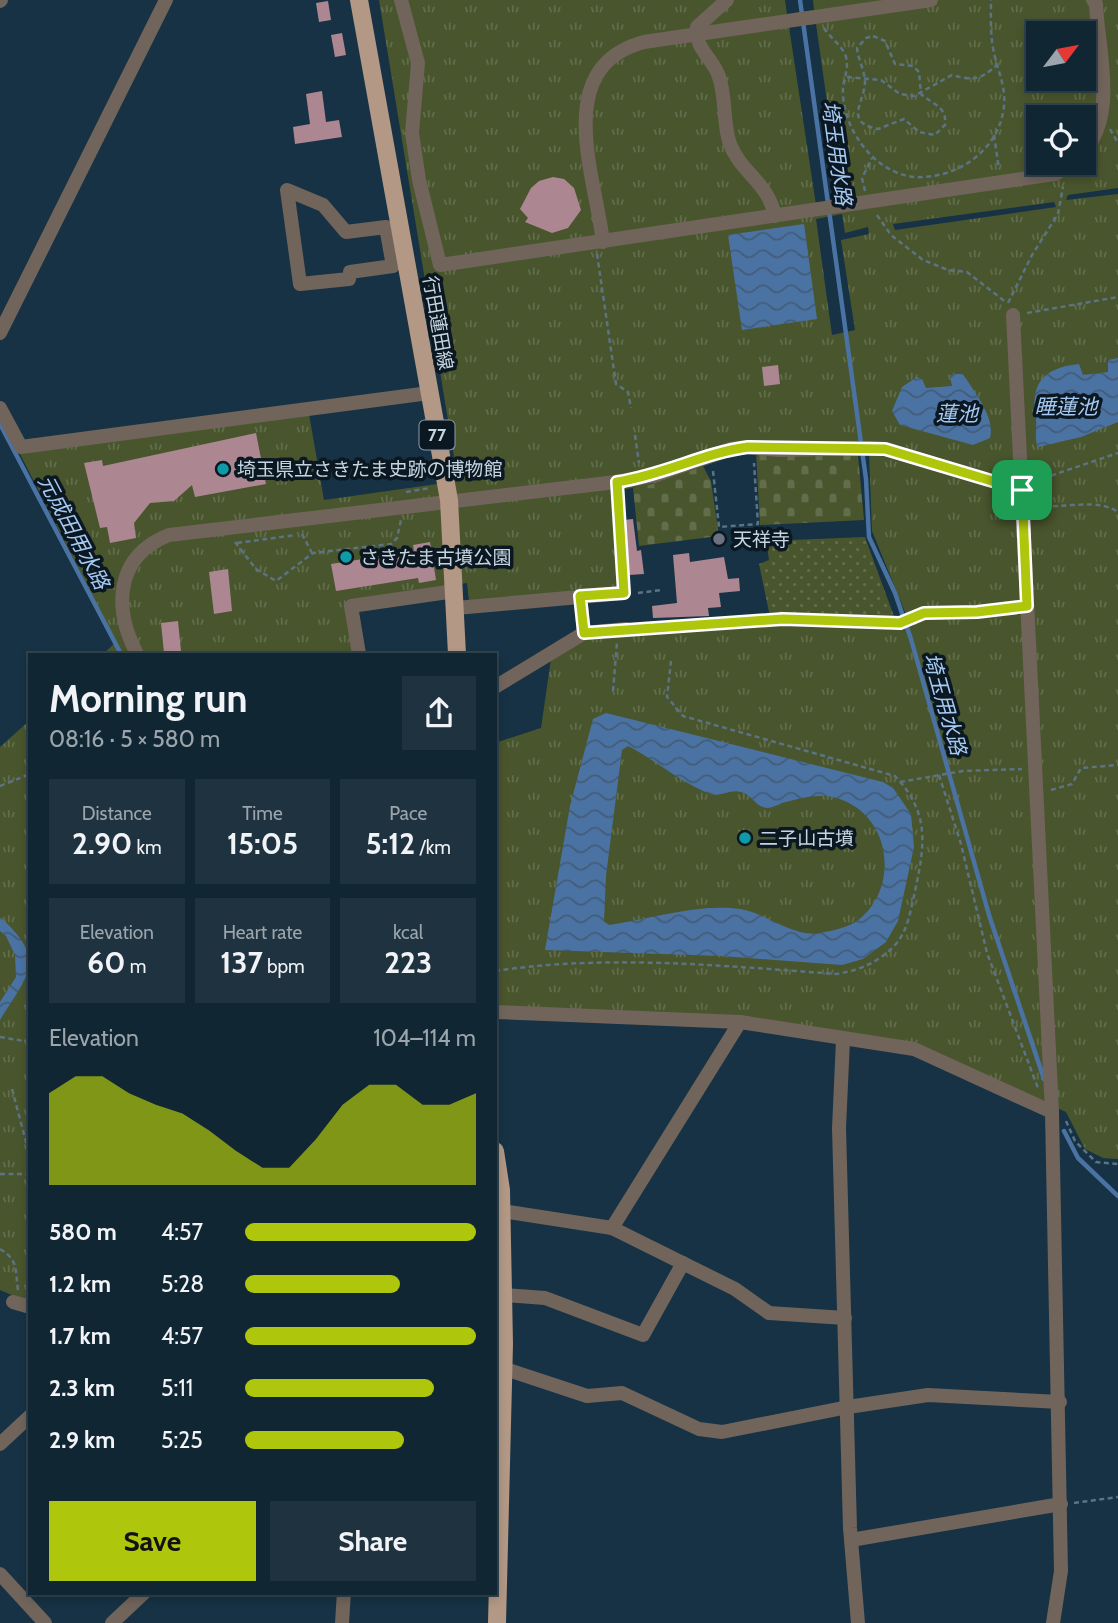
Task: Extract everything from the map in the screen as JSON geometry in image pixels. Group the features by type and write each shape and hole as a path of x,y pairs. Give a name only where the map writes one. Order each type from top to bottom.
{"main road":[{"name":"行田蓮田線","path":"359,0 429,393 453,501 457,653"},
{"path":"497,1168 502,1211 499,1270 503,1296 500,1343 502,1368 498,1452 497,1623"}],"street":[{"path":"0,333 69,201 118,90 166,0"},
{"path":"401,0 418,63 412,133 419,180 440,265 1048,175"},
{"path":"727,0 697,27 696,35 699,46 712,61 720,78 731,145 744,167 770,196 775,216"},
{"path":"599,243 586,128 586,97 590,85 605,63 622,50 644,42 931,0"},
{"path":"1093,0 1096,4 1104,100 1096,135"},
{"path":"287,190 323,205 346,232 386,227 393,266 350,272 349,279 300,284 287,190"},
{"path":"1010,309 1022,493 1051,1106 1061,1504 1061,1571 1053,1623"},
{"path":"0,408 21,447 429,393"},
{"path":"136,653 126,632 122,583 135,558 153,541 169,535 617,482 641,478 730,449 748,447 885,449 1022,493"},
{"path":"359,653 351,606 631,593"},
{"path":"580,596 584,633"},
{"path":"497,686 584,633 621,629"},
{"path":"497,1012 740,1022 914,1049 1051,1106"},
{"path":"611,1228 740,1022"},
{"path":"843,1040 839,1128 851,1540 858,1623"},
{"path":"502,1211 611,1228 735,1289 769,1314 845,1318"},
{"path":"503,1296 545,1298 643,1335 683,1263"},
{"path":"502,1368 587,1396 622,1393 699,1429 722,1432 848,1407 928,1395 1060,1402"},
{"path":"0,1444 28,1418"},
{"path":"851,1540 1061,1504"},
{"path":"0,1574 45,1623"},
{"path":"112,1623 142,1595"},
{"path":"342,1623 344,1595"}],"path":[{"path":"809,18 824,28 846,57 843,89 846,114 856,138 872,158 895,173 920,178 946,175 965,166 982,152 1000,125 1004,106 1003,85 991,23 992,0"},
{"path":"877,37 885,41 892,61 913,66 919,72 921,94 939,105 946,117 945,125 935,135 919,132 904,119 878,129 869,127 859,116 858,107 864,80 857,48 866,38 877,37"},
{"path":"846,77 881,80 906,96 921,94 952,75 973,81 984,78 998,65"},
{"path":"994,135 1000,182"},
{"path":"872,158 862,178 868,202 891,235 923,260 948,270 967,272 1010,309 1118,297"},
{"path":"1010,309 1032,255 1058,214 1062,188 1068,175"},
{"path":"599,243 616,384 628,392 631,408"},
{"path":"635,435 641,478"},
{"path":"1022,493 1118,453"},
{"path":"713,471 719,527 758,523 754,463"},
{"path":"617,482 631,593 661,590"},
{"path":"1022,493 1052,508 1101,505 1118,512"},
{"path":"224,528 256,569 276,581 313,553 391,544 397,538 401,520"},
{"path":"302,534 313,553"},
{"path":"613,691 621,629 783,619 902,622 924,613 977,612 1027,606"},
{"path":"497,971 542,964 609,961 837,974 857,971 878,960 896,944 907,925 924,850 924,834 917,807 895,776 684,716 667,697 670,661"},
{"path":"1037,791 1066,788 1072,784 1081,768 1118,765"},
{"path":"900,782 957,772 1036,768"},
{"path":"939,775 961,844 988,953 1034,1084 1066,1121 1075,1141 1096,1162 1118,1164"},
{"path":"0,786 28,776"},
{"path":"0,1037 28,1042"},
{"path":"12,1089 28,1149"},
{"path":"0,1174 28,1174"},
{"path":"0,1249 13,1258 17,1266 18,1293 23,1305"},
{"path":"1061,1504 1118,1497"}],"green space":[{"name":"さきたま古墳公園","path":"379,0 785,0 787,14 814,10 813,0 1118,0 1118,188 1068,195 1066,200 1118,194 1118,1159 1103,1158 1085,1149 1066,1112 917,1046 739,1017 497,1008 497,742 541,728 551,659 588,635 728,624 900,625 909,622 872,531 869,454 787,455 747,451 650,485 614,491 622,588 469,601 467,583 346,600 355,653 104,653 116,642 20,454 153,433 309,414 324,500 458,481","holes":["816,24 841,201 816,205 789,27","1054,202 1056,207 895,230 893,224","842,214 845,233 868,227 869,234 841,240 855,330 832,335 816,219"]},
{"path":"756,452 858,455 864,520 760,525"},
{"path":"703,466 711,481 719,536 639,546 633,488"},
{"path":"865,537 895,619 770,617 759,564 769,560 766,541"},
{"path":"28,722 28,1302 0,1290 0,747"}],"water":[{"path":"804,224 817,319 742,330 728,235"},
{"name":"睡蓮池","path":"1118,358 1118,422 1081,437 1038,447 1035,397 1041,380 1056,369 1079,364 1083,375 1108,372 1108,360"},
{"name":"蓮池","path":"963,374 982,404 990,422 990,438 973,445 900,425 892,411 902,387 917,377 922,379 926,388 952,386 950,376"},
{"path":"606,713 883,782 893,788 911,814 914,847 898,921 886,942 863,959 842,965 721,956 545,950 570,806 593,719","holes":["628,746 700,790 715,795 741,792 767,808 816,796 832,797 849,803 873,825 884,855 881,888 874,903 854,923 843,928 810,934 790,929 750,911 724,908 691,910 609,925 604,921 606,876 622,750"]},
{"path":"0,917 24,945 28,967 19,991 0,1020 0,1002 16,977 15,955 6,936 0,931"}],"building":[{"path":"328,1 331,20 319,22 316,3"},
{"path":"342,33 346,55 335,57 331,35"},
{"path":"322,91 326,122 339,120 342,137 295,144 293,127 310,124 306,94"},
{"path":"553,177 564,179 574,188 581,210 568,228 552,233 525,222 528,218 520,209 531,188 539,181"},
{"path":"778,365 780,384 764,386 762,367"},
{"path":"256,433 266,484 195,497 192,485 174,501 150,503 134,523 136,538 110,543 107,527 100,528 84,463 102,460 103,466"},
{"path":"633,519 637,551 641,550 644,574 629,575 623,520"},
{"path":"430,542 436,580 419,583 418,578 336,591 331,564 414,551 413,545"},
{"path":"689,553 690,562 724,557 728,579 739,578 740,591 719,593 721,607 708,608 709,616 653,618 652,606 677,603 673,555"},
{"path":"228,569 232,611 214,614 209,572"},
{"path":"178,621 181,651 164,653 161,623"}],"waterway":[{"name":"埼玉用水路","path":"800,0 866,479 869,537 895,593 911,639 989,915 1044,1079"},
{"name":"元成田用水路","path":"0,424 120,653"},
{"name":"埼玉用水路","path":"1064,1131 1078,1158 1118,1196"}],"place":[{"name":"埼玉県立さきたま史跡の博物館","path":"223,469"},
{"name":"天祥寺","path":"719,539"},
{"name":"さきたま古墳公園","path":"346,557"},
{"name":"二子山古墳","path":"745,838"}],"route":[{"path":"871,448 885,449 1022,490 1027,606 977,612 924,613 900,623 783,619 584,633 580,596 624,593 617,482 648,478 730,449 871,448"}]}
